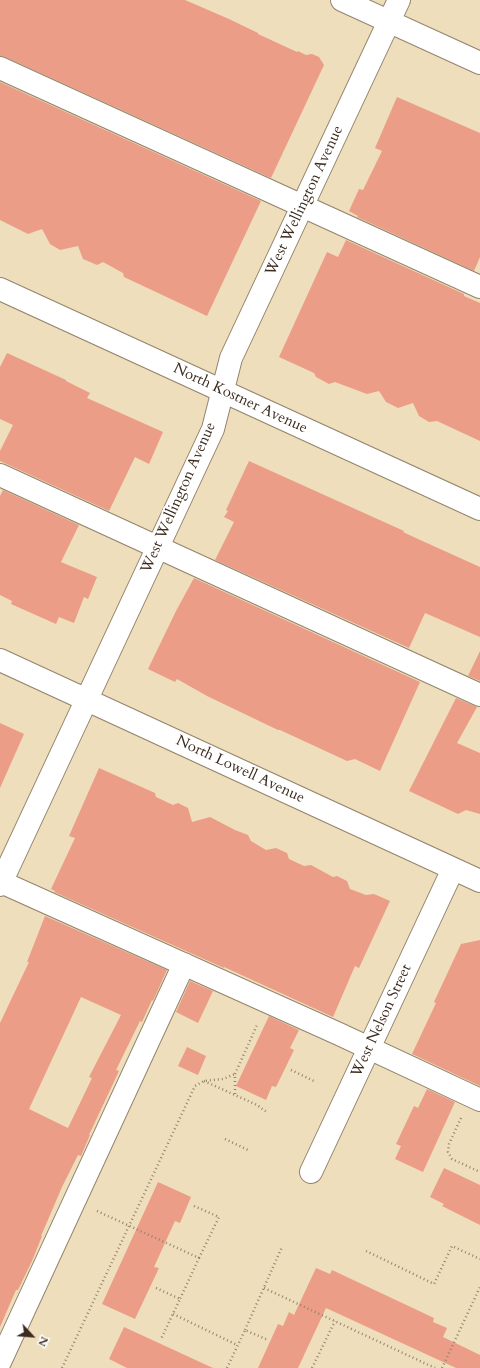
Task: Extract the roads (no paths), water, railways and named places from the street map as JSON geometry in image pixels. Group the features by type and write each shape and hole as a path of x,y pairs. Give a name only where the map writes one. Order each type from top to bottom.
{"street":[{"path":"342,0 480,63"},
{"name":"West Wellington Avenue","path":"1,883 9,843 86,699 213,429 231,358 400,0"},
{"path":"0,68 480,287"},
{"name":"North Kostner Avenue","path":"0,289 480,509"},
{"path":"0,475 480,695"},
{"name":"North Lowell Avenue","path":"0,660 480,881"},
{"name":"West Nelson Street","path":"311,1172 453,869"},
{"path":"1,883 184,964 476,1098"},
{"path":"0,1362 184,964"}]}
